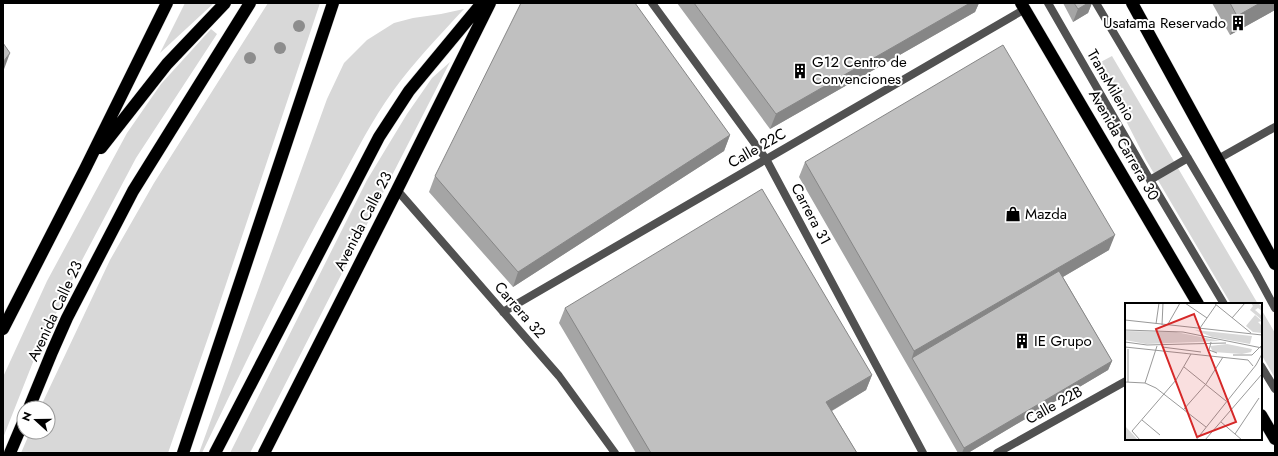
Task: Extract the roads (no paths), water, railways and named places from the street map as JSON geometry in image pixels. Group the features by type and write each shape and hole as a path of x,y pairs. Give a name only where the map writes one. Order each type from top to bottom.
{"highway":[{"path":"3,327 85,169 167,3"},
{"path":"85,169 167,64 225,3"},
{"name":"Avenida Calle 23","path":"32,400 67,318 133,191 250,3"},
{"path":"183,453 333,3"},
{"path":"215,453 379,137 409,91 482,3"},
{"name":"Avenida Calle 23","path":"264,453 490,3"},
{"path":"1132,3 1275,264"},
{"name":"Avenida Carrera 30","path":"1023,6 1197,303"},
{"path":"1262,417 1275,439"},
{"path":"10,453 16,439"}],"street":[{"name":"Carrera 31","path":"652,3 766,159 922,453"},
{"name":"TransMilenio","path":"1048,3 1150,180 1223,303"},
{"name":"TransMilenio","path":"1096,3 1256,273 1275,308"},
{"name":"Calle 22C","path":"503,312 766,159 1023,6"},
{"path":"1218,159 1275,127"},
{"path":"1150,180 1188,158"},
{"name":"Carrera 32","path":"397,190 558,376 615,453"},
{"path":"1262,368 1275,389"},
{"name":"Calle 22B","path":"996,453 1125,382"}],"place":[{"name":"Usatama Reservado","path":"1238,23"},
{"name":"G12 Centro de Convenciones","path":"800,71"},
{"name":"Mazda","path":"1013,214"},
{"name":"IE Grupo","path":"1022,341"}]}
